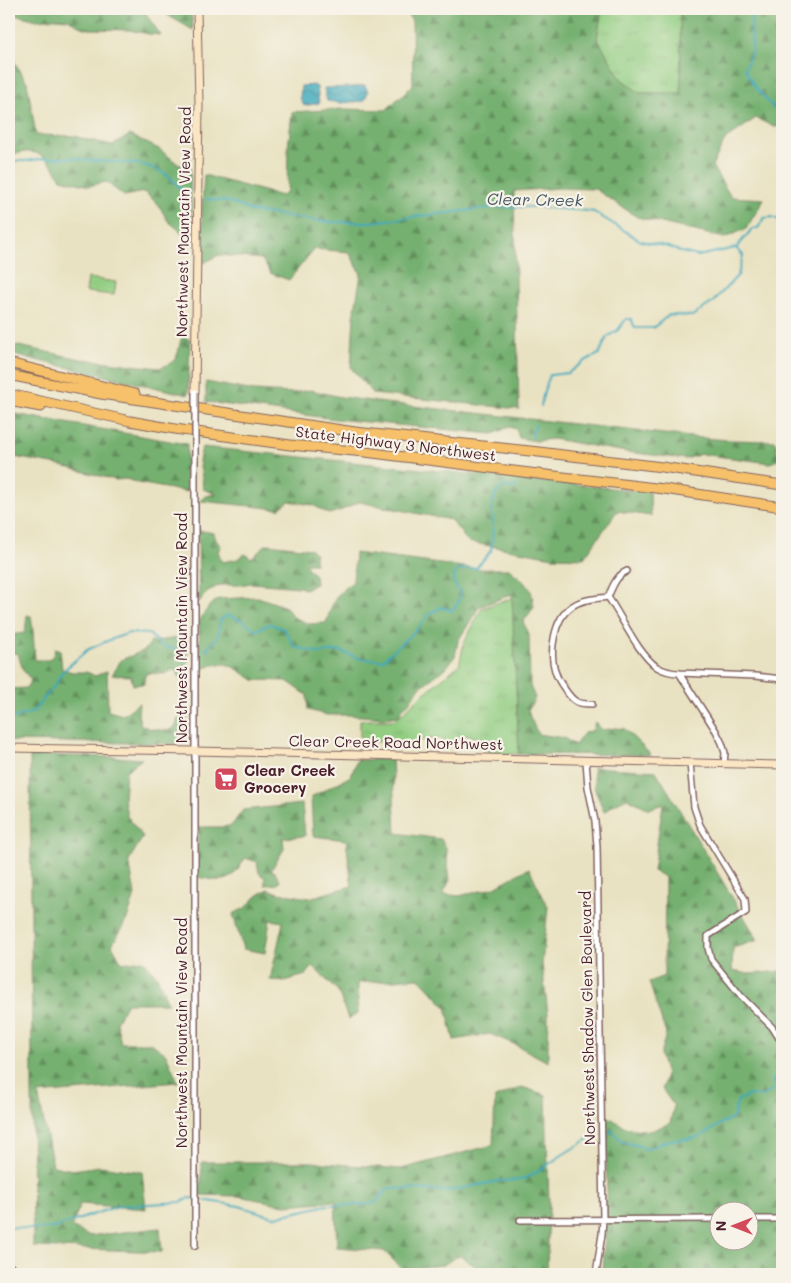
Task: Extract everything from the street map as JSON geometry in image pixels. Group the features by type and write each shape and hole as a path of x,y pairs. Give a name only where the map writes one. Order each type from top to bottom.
{"highway":[{"path":"9,363 189,408"},
{"name":"State Highway 3 Northwest","path":"9,375 101,394 355,432 653,466 782,485"},
{"name":"State Highway 3 Northwest","path":"9,394 175,429 664,489 782,507"},
{"path":"9,402 130,421"}],"main road":[{"name":"Northwest Mountain View Road","path":"195,392 199,104 197,9"},
{"name":"Clear Creek Road Northwest","path":"9,748 782,765"}],"street":[{"name":"Northwest Mountain View Road","path":"195,392 195,1246"},
{"path":"608,597 620,574 627,571"},
{"path":"608,597 643,653 658,667 668,672 782,679"},
{"path":"592,704 581,703 571,698 558,680 553,663 554,636 558,623 569,608 585,600 608,597"},
{"path":"680,674 722,743 725,753 724,764"},
{"name":"Northwest Shadow Glen Boulevard","path":"586,761 597,846 603,1219 596,1274"},
{"path":"690,763 694,807 700,825 745,899 746,912 708,936 708,948 711,959 741,996 772,1027 779,1038"},
{"path":"520,1220 708,1219"},
{"path":"758,1219 782,1219"},
{"path":"9,1265 18,1274"}],"green space":[{"path":"15,9 145,9 147,16 161,35 129,30 89,29 79,26 68,19 37,20 17,15"},
{"path":"162,9 191,9 193,30 167,15"},
{"path":"404,9 602,9 597,38 621,79 640,93 681,93 680,9 782,9 782,126 774,127 756,118 725,140 712,166 731,197 764,199 746,229 724,238 637,217 595,189 559,188 514,191 519,409 373,394 351,368 354,315 361,274 349,252 314,249 289,280 270,273 262,259 219,255 202,264 204,175 282,196 287,191 288,148 292,112 342,109 386,110 413,85 412,21"},
{"path":"602,9 680,9 682,93 640,93 621,79 597,38"},
{"path":"9,55 27,82 36,135 75,136 113,145 130,135 159,149 178,164 190,167 192,236 185,235 168,221 158,204 144,192 124,196 106,182 89,186 61,179 51,164 42,156 31,152 9,153"},
{"path":"88,278 116,282 114,295 86,292"},
{"path":"185,337 190,340 188,395 9,354 9,344 81,359 159,368 176,358 181,339"},
{"path":"206,382 254,391 292,393 310,390 341,397 386,403 691,437 775,441 778,460 770,463 701,454 686,459 626,452 553,439 536,441 519,438 516,429 509,427 493,434 335,419 206,402"},
{"path":"9,413 187,444 187,492 126,479 116,480 58,465 9,456"},
{"path":"202,447 650,492 651,516 617,511 584,558 553,557 468,542 451,520 359,502 329,514 313,505 289,501 279,509 201,501 205,496 216,494 203,489 199,461"},
{"path":"198,530 214,533 216,540 221,546 218,551 222,562 238,559 245,554 251,558 268,544 311,549 315,553 315,563 305,563 315,575 316,584 305,589 251,583 220,585 208,591 199,602"},
{"path":"355,553 479,569 509,569 531,590 534,607 523,622 529,634 530,686 535,698 528,710 538,734 564,738 575,745 584,733 593,730 595,722 602,730 625,729 651,755 519,754 512,594 479,607 458,641 455,656 446,668 420,687 409,703 401,710 399,716 384,718 327,715 308,710 307,695 287,681 254,680 226,664 213,665 200,670 199,621 210,605 219,599 258,597 286,607 293,617 309,624 326,623 335,600 353,582"},
{"path":"512,598 519,754 488,754 486,739 464,735 453,746 438,738 394,745 389,742 368,741 360,737 360,720 395,720 459,665 464,643 482,608"},
{"path":"27,615 31,616 35,660 49,660 54,654 55,648 60,650 62,669 73,672 87,672 95,676 107,671 108,711 123,715 139,703 138,715 141,725 151,729 168,731 176,726 178,719 187,718 186,744 9,741 9,689 26,688 31,680 23,670 18,654 9,652 9,635 25,633"},
{"path":"177,638 186,641 188,683 185,683 177,671 173,670 164,674 146,673 144,684 133,685 131,676 112,675 121,660 145,650 151,642"},
{"path":"30,755 142,759 126,771 124,799 127,816 143,837 129,860 135,895 127,919 112,945 122,963 143,960 157,976 168,1003 127,1003 116,1022 121,1043 151,1043 166,1054 178,1082 38,1094 53,1166 72,1170 100,1166 142,1172 146,1209 80,1204 72,1227 88,1236 160,1228 162,1252 33,1247"},
{"path":"392,759 396,833 441,839 446,848 450,880 443,894 459,896 493,888 529,868 548,907 542,964 548,1014 548,1062 490,1034 454,1040 446,1007 419,978 358,983 358,1013 348,1019 338,991 312,966 306,975 284,981 270,980 283,922 270,920 265,953 243,949 233,914 245,908 257,896 268,889 279,893 309,898 352,886 346,840 313,836 311,797 351,776 357,760"},
{"path":"593,767 656,771 758,940 733,948 732,971 749,974 782,971 782,1274 603,1274 607,1190 605,1115 627,1128 651,1131 670,1123 674,1106 662,1089 666,1075 660,1055 666,1034 649,982 664,976 665,877 653,871 663,804 649,809 627,798 604,812 595,790"},
{"path":"302,804 305,836 283,838 284,849 271,870 275,872 280,880 278,884 265,885 265,878 259,873 257,862 245,858 235,873 226,880 197,877 198,827 224,827 232,825 243,810"},
{"path":"522,1087 546,1095 549,1206 547,1274 486,1274 459,1255 443,1265 402,1269 384,1251 337,1247 335,1201 285,1205 238,1196 200,1195 202,1162 311,1162 401,1169 493,1145 495,1098"}],"water":[{"path":"314,85 317,87 319,103 304,106 300,98 301,86"},
{"path":"365,85 368,92 364,101 340,103 327,101 324,88"}],"waterway":[{"path":"751,9 752,50 745,69 755,87 782,117"},
{"name":"Clear Creek","path":"9,159 26,161 49,158 74,158 139,164 154,168 169,176 181,189 189,191"},
{"name":"Clear Creek","path":"206,199 230,202 251,211 325,222 370,222 497,207 539,207 588,211 594,212 641,241 698,256 736,248 752,229 758,228 764,218 772,217 782,221"},
{"path":"541,406 550,375 568,373 599,354 607,337 618,330 626,319 631,319 635,328 653,328 669,315 692,316 712,303 738,275 743,255 736,248"},
{"path":"532,437 535,425"},
{"path":"206,651 218,637 220,620 227,615 241,620 256,630 270,624 284,629 295,647 319,653 340,651 361,659 383,660 417,629 429,614 442,607 451,611 458,603 460,593 453,581 455,574 459,569 476,568 491,551 493,529 492,506 495,494 505,486 513,488 517,485"},
{"path":"9,719 33,712 55,685 62,672 87,650 107,641 129,633 149,634 161,645 184,651"},
{"path":"609,1132 612,1131 622,1142 640,1146 644,1149 671,1140 698,1137 733,1118 738,1100 750,1095 763,1096 773,1090 773,1078 782,1079"},
{"path":"9,1227 54,1228 118,1206 181,1202 190,1198 239,1206 275,1217 327,1205 363,1205 376,1202 388,1188 448,1191 499,1181 521,1180 534,1174 595,1135"}],"place":[{"name":"Clear Creek Grocery","path":"226,779"}]}
